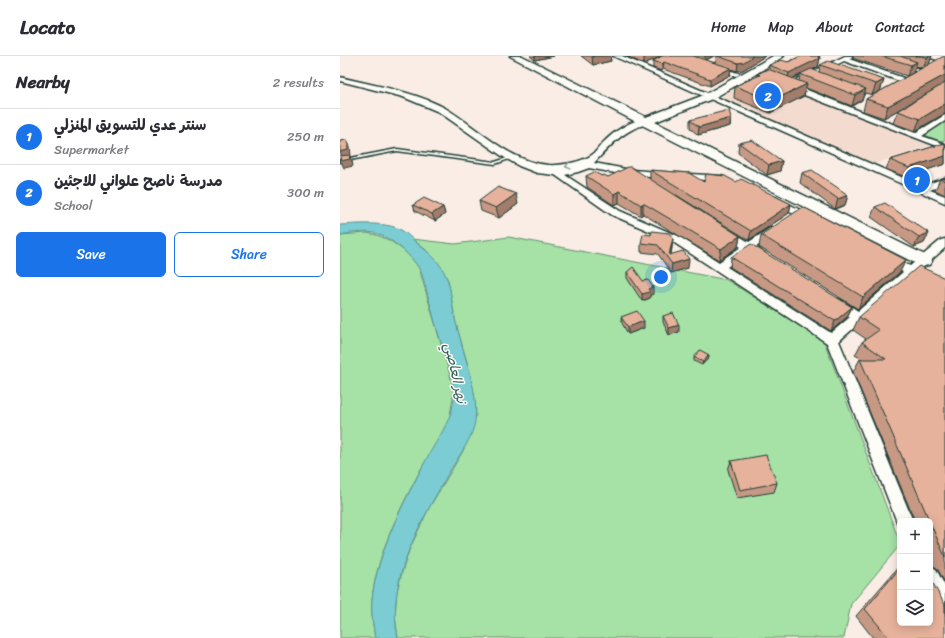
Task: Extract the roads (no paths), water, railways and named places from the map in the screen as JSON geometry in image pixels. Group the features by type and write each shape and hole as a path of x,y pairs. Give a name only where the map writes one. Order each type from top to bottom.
{"main road":[{"path":"705,95 736,74 767,56"},
{"path":"641,121 756,74 779,56"},
{"path":"516,58 924,261"}],"street":[{"path":"616,56 945,200"},
{"path":"872,56 923,72"},
{"path":"912,56 942,65"},
{"path":"908,80 846,58 829,69 811,77 784,84 889,121 916,136 944,146"},
{"path":"644,68 655,63"},
{"path":"706,65 736,74"},
{"path":"896,87 923,72 942,65"},
{"path":"340,79 407,97 442,110 500,151 538,170 559,175 616,213 674,238 832,340 904,518"},
{"path":"916,136 945,117"},
{"path":"559,175 592,161 604,145 617,135 641,121"},
{"path":"929,151 944,146"},
{"path":"521,162 557,168 592,161 631,173 651,185"},
{"path":"871,168 885,164"},
{"path":"631,173 684,176 731,182"},
{"path":"921,190 945,181"},
{"path":"766,196 820,224"},
{"path":"719,267 799,213"},
{"path":"716,226 768,260"},
{"path":"832,340 945,242"},
{"path":"876,253 945,289"},
{"path":"826,296 859,317"},
{"path":"933,581 945,605"}],"lane":[{"path":"340,161 397,150 495,163 513,157"}],"water":[{"name":"نهر العاصي","path":"377,224 397,228 408,235 438,262 446,275 455,318 475,396 476,407 472,433 427,512 408,553 401,574 395,617 398,638 375,638 372,618 372,599 375,580 393,526 450,416 454,399 454,389 450,370 419,268 402,249 381,235 370,232 357,232 340,235 340,225"}],"place":[{"name":"مدرسة ناصح علواني للاجئين","path":"768,96"},
{"name":"سنتر عدي للتسويق المنزلي","path":"917,180"}]}
